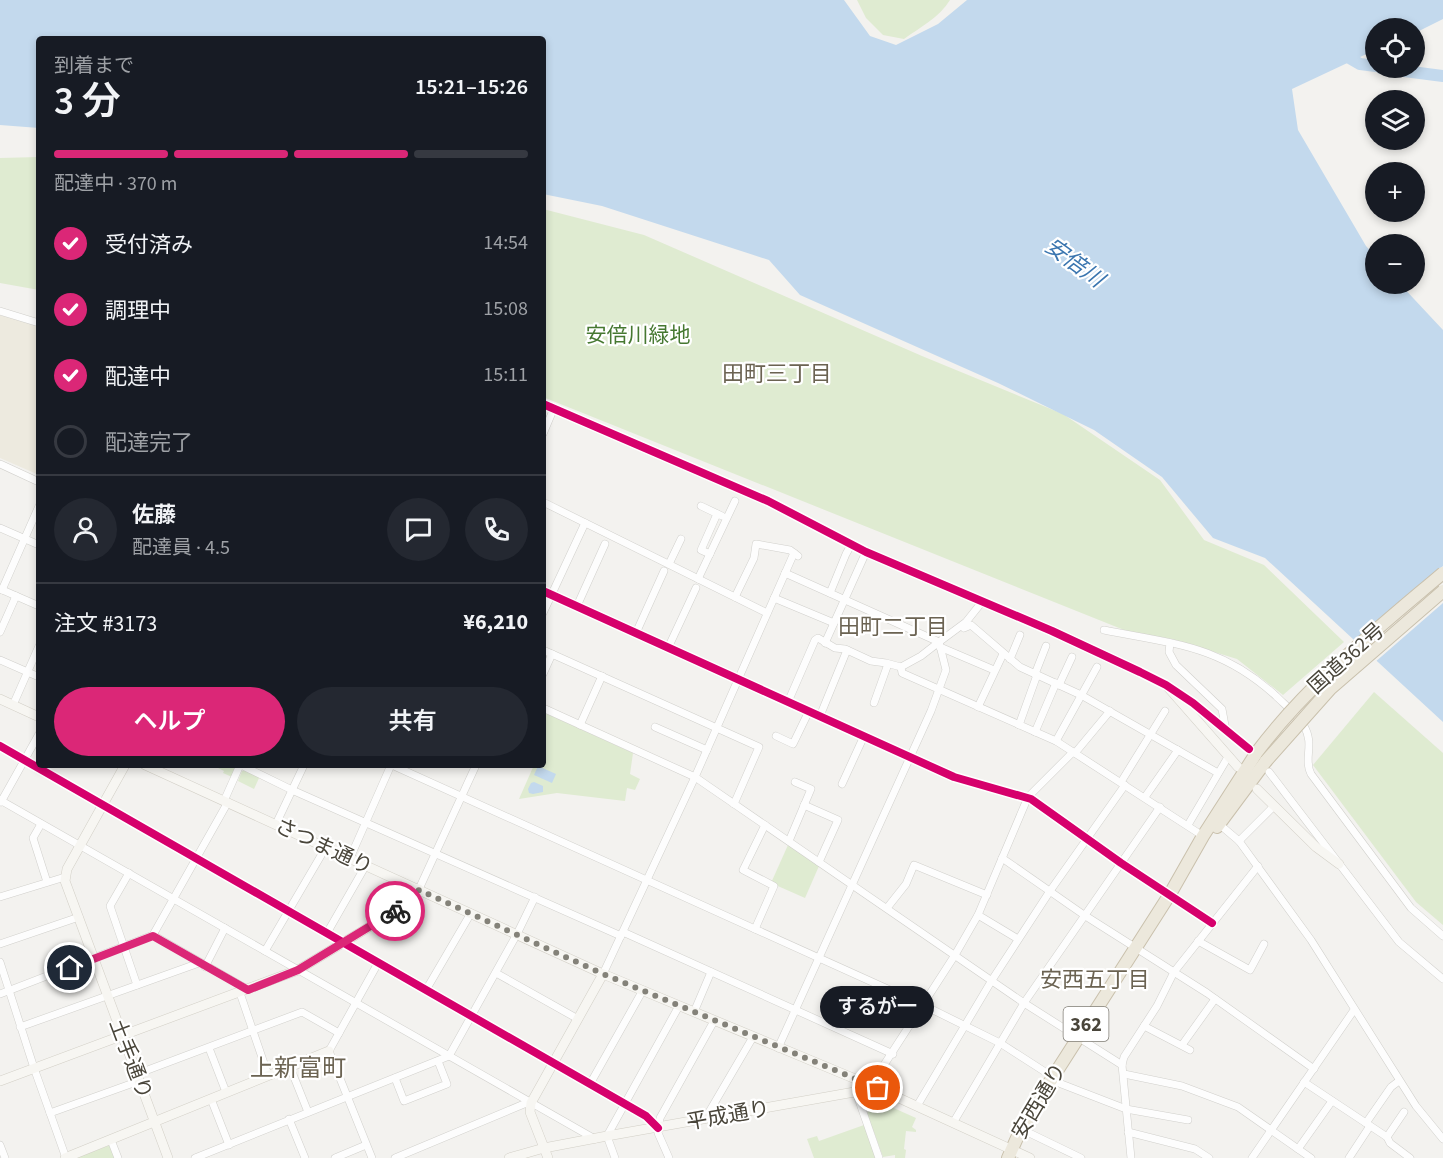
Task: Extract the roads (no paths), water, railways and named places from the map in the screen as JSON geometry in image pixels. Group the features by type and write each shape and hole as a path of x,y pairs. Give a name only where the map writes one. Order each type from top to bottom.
{"highway":[{"name":"国道362号","path":"1253,751 1317,683 1443,573"},
{"name":"国道362号","path":"1268,767 1330,689 1443,591"},
{"name":"安西通り","path":"1010,1154 1021,1129 1170,894 1253,751"},
{"name":"安西通り","path":"1170,894 1219,824 1268,767"}],"street":[{"path":"0,310 36,322"},
{"path":"12,314 36,317"},
{"path":"546,405 768,501 866,552 1052,632 1166,685 1193,703 1253,751"},
{"path":"546,427 554,408"},
{"path":"0,464 36,481"},
{"path":"698,579 735,501"},
{"path":"546,504 767,613"},
{"path":"701,506 727,518"},
{"path":"36,513 1,589 36,605"},
{"path":"710,554 701,550 717,514"},
{"path":"546,607 585,523"},
{"path":"0,528 36,544"},
{"path":"669,564 681,539"},
{"path":"577,606 605,544"},
{"path":"546,1153 530,1112 531,1103 603,974 695,777 785,573 796,554 790,550 756,544 754,558 735,597"},
{"path":"830,592 852,545"},
{"path":"825,643 866,552"},
{"path":"636,633 664,571"},
{"path":"785,573 994,670"},
{"path":"668,648 696,588"},
{"path":"546,592 954,777 1028,797 1121,863 1212,923"},
{"path":"0,632 16,596"},
{"path":"774,598 834,623"},
{"path":"900,668 940,644 966,622 982,602"},
{"path":"953,632 971,625 1020,667 1082,695 1218,773"},
{"path":"1104,630 1200,649 1225,659 1258,680 1304,725 1310,743 1308,766 1311,774 1411,909 1443,936"},
{"path":"978,707 994,670 1006,657 1020,635"},
{"path":"788,702 815,640 818,638 835,648 847,650 871,662 900,668 902,673 1056,741 1203,836"},
{"path":"1170,643 1169,652 1176,665 1222,709 1226,731"},
{"path":"778,1048 940,690 946,670 940,644"},
{"path":"1019,725 1046,646"},
{"path":"820,716 847,650"},
{"path":"546,651 759,747 734,804"},
{"path":"0,710 13,705 36,652"},
{"path":"546,667 552,654"},
{"path":"1035,732 1072,657"},
{"path":"0,660 36,676"},
{"path":"874,703 888,664"},
{"path":"1056,741 1097,667"},
{"path":"580,724 602,676"},
{"path":"1166,685 1238,767"},
{"path":"0,699 36,716"},
{"path":"546,709 695,777 1024,1003 1122,1065"},
{"path":"776,736 794,744 809,711"},
{"path":"874,1087 978,915 1028,797 1074,752 1110,711"},
{"path":"917,1106 992,980 1087,839 1165,711"},
{"path":"655,727 707,750"},
{"path":"842,784 864,736"},
{"path":"36,739 1,801 595,1139"},
{"path":"0,746 36,767"},
{"path":"1145,798 1178,750"},
{"path":"1188,825 1228,757"},
{"path":"1268,767 1400,942 1443,979"},
{"path":"38,768 646,1116 658,1128"},
{"path":"0,897 65,876 123,768"},
{"name":"さつま通り","path":"152,768 603,974 917,1106 1010,1154 1030,1158"},
{"path":"0,994 153,936 226,802 240,768"},
{"path":"247,768 292,790 711,972 893,1054"},
{"path":"276,824 303,768"},
{"path":"350,858 391,768"},
{"path":"399,768 923,1005 1000,1043 1052,1079 1126,1108 1188,1120"},
{"path":"0,1081 298,970 412,901 475,768"},
{"path":"789,841 811,789 795,782"},
{"path":"1257,789 1316,847 1339,864"},
{"path":"804,805 838,820 819,861"},
{"path":"1239,841 1274,806"},
{"path":"953,1123 1024,1003 1160,807"},
{"path":"41,824 33,838 47,882"},
{"path":"1219,824 1239,841 1258,866 1323,958 1353,1010 1399,1081 1443,1139"},
{"path":"755,929 774,886 743,870 765,825"},
{"path":"265,951 326,847"},
{"path":"1002,858 1084,915 1215,999 1314,1069"},
{"path":"327,933 366,865"},
{"path":"887,908 906,884 914,865 987,895"},
{"path":"1131,1158 1122,1065 1174,972 1258,866"},
{"path":"129,873 110,906 136,985"},
{"name":"土手通り","path":"65,876 168,1158"},
{"path":"195,1158 449,1056 518,934 535,897"},
{"path":"426,990 471,913"},
{"path":"978,915 1018,939"},
{"path":"0,944 79,917"},
{"path":"20,1027 136,985 202,965 225,928"},
{"path":"153,936 244,991 253,1031 268,1076"},
{"path":"1198,941 1250,970 1264,944"},
{"path":"0,962 33,1068 65,1158 329,1051 378,963"},
{"path":"694,1012 711,972"},
{"path":"496,973 578,1019"},
{"path":"590,1084 644,990"},
{"path":"1182,1045 1215,999"},
{"path":"615,1158 607,1136 679,1005"},
{"path":"1252,1158 1353,1010"},
{"path":"50,1113 302,1012 339,1033"},
{"path":"669,1158 659,1139 660,1118 714,1021"},
{"path":"1144,1026 1190,1050"},
{"path":"705,1119 753,1037"},
{"path":"209,1048 226,1092"},
{"path":"329,1051 372,1158"},
{"path":"395,1078 404,1101 447,1084 438,1061"},
{"path":"290,1067 308,1112"},
{"path":"1124,1074 1191,1089 1238,1107 1311,1158"},
{"path":"1349,1158 1391,1088 1399,1081"},
{"path":"1304,1082 1387,1137 1390,1143 1410,1158"},
{"name":"平成通り","path":"509,1158 546,1153 607,1136 874,1087"},
{"path":"856,1092 879,1158"},
{"path":"211,1099 229,1144"},
{"path":"1298,1149 1332,1101"},
{"path":"395,1158 531,1103"},
{"path":"1387,1137 1404,1112"},
{"path":"289,1119 305,1158"},
{"path":"1021,1129 1081,1158"},
{"path":"1128,1132 1195,1149 1199,1155 1209,1158"},
{"path":"111,1140 118,1158"},
{"path":"0,1145 5,1158"},
{"path":"335,1158 366,1145"}],"water":[{"name":"安倍川","path":"0,0 844,0 870,36 896,45 938,24 967,0 1443,0 1443,19 1425,28 1425,18 1365,18 1365,55 1292,89 1298,130 1365,244 1365,294 1409,294 1443,330 1443,722 1265,558 1213,538 1162,477 1094,430 998,383 800,295 769,260 602,206 546,195 546,36 36,36 36,128 0,125"},
{"path":"537,768 556,774 552,783 534,775"},
{"path":"534,782 543,786 543,792 529,793 528,789"}],"waterway":[{"path":"1341,53 1365,65"},
{"path":"1425,74 1443,76"}],"place":[{"name":"するが一","path":"878,1088"}],"district":[{"name":"田町三丁目","path":"777,373"},
{"name":"田町二丁目","path":"893,626"},
{"name":"安西五丁目","path":"1095,979"},
{"name":"上新富町","path":"298,1068"}],"park label":[{"name":"安倍川緑地","path":"638,335"}]}
